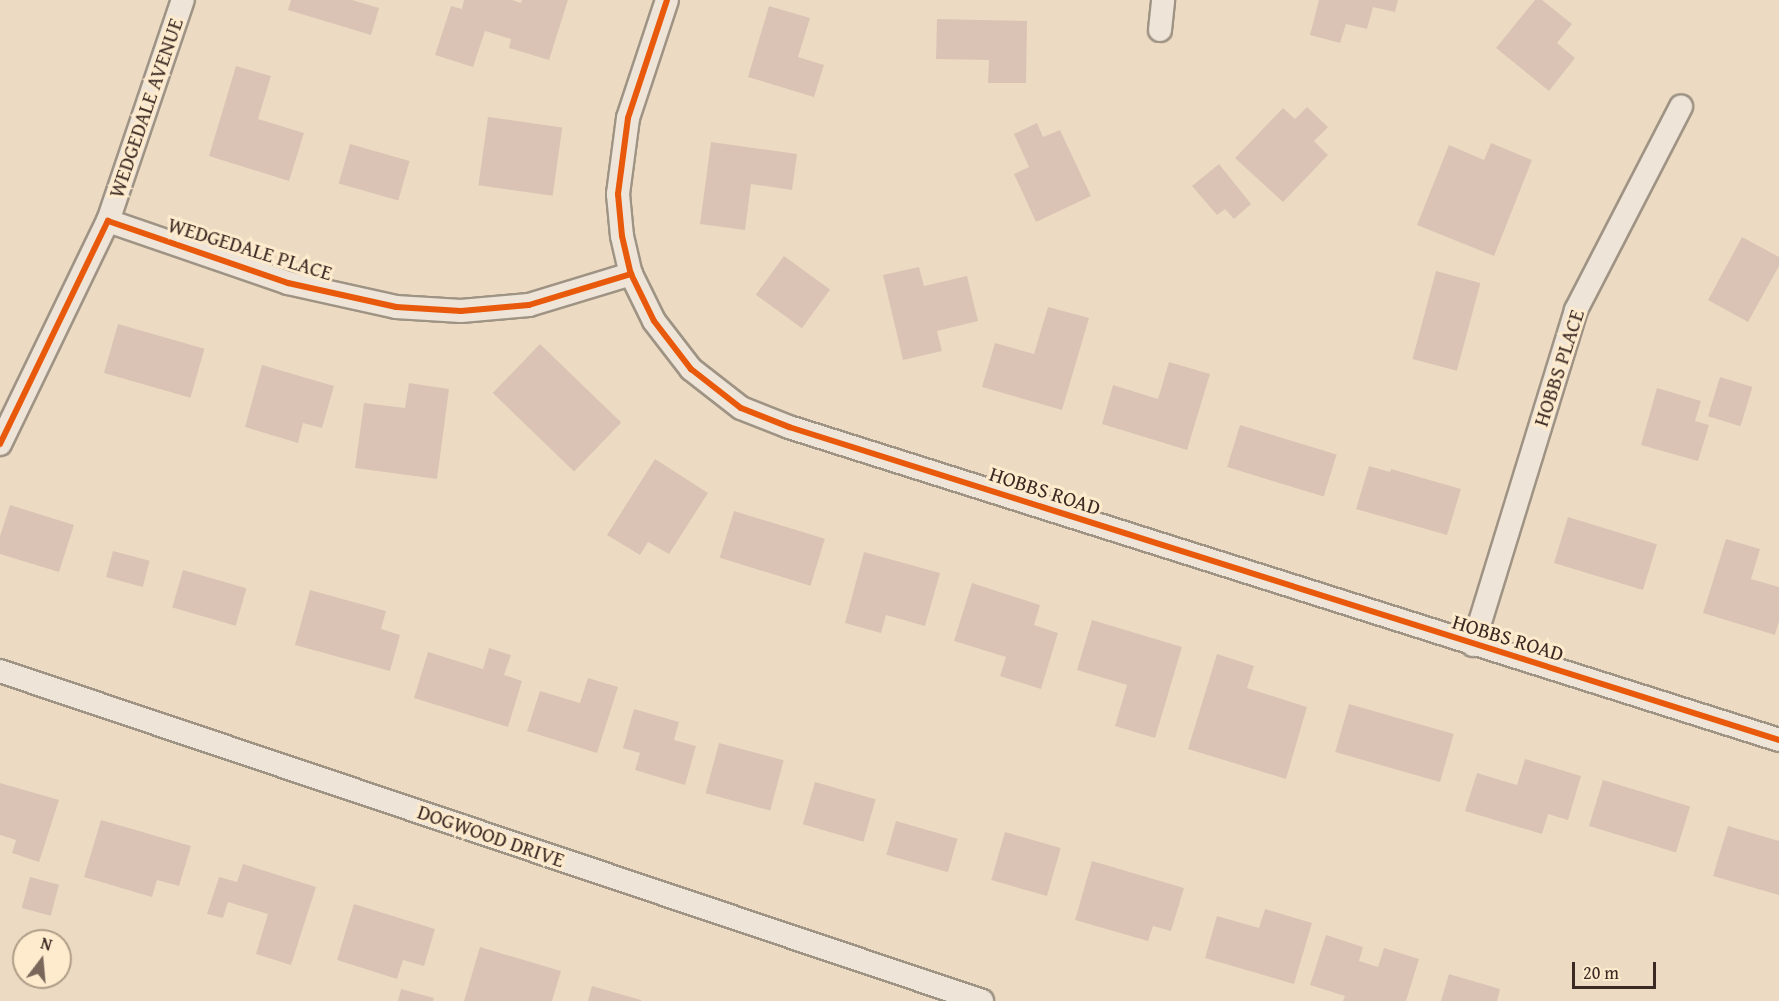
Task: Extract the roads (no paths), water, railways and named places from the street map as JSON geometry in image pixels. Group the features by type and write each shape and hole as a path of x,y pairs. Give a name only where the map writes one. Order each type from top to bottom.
{"street":[{"name":"WEDGEDALE AVENUE","path":"0,444 108,221 183,0"},
{"name":"HOBBS ROAD","path":"667,0 628,118 621,154 618,194 622,236 631,274 654,321 691,369 741,408 798,430 1779,740"},
{"path":"1160,30 1163,0"},
{"name":"HOBBS PLACE","path":"1473,645 1576,310 1682,107"},
{"name":"WEDGEDALE PLACE","path":"108,221 288,283 396,307 461,311 529,305 631,274"},
{"name":"DOGWOOD DRIVE","path":"0,671 982,1001"}]}
